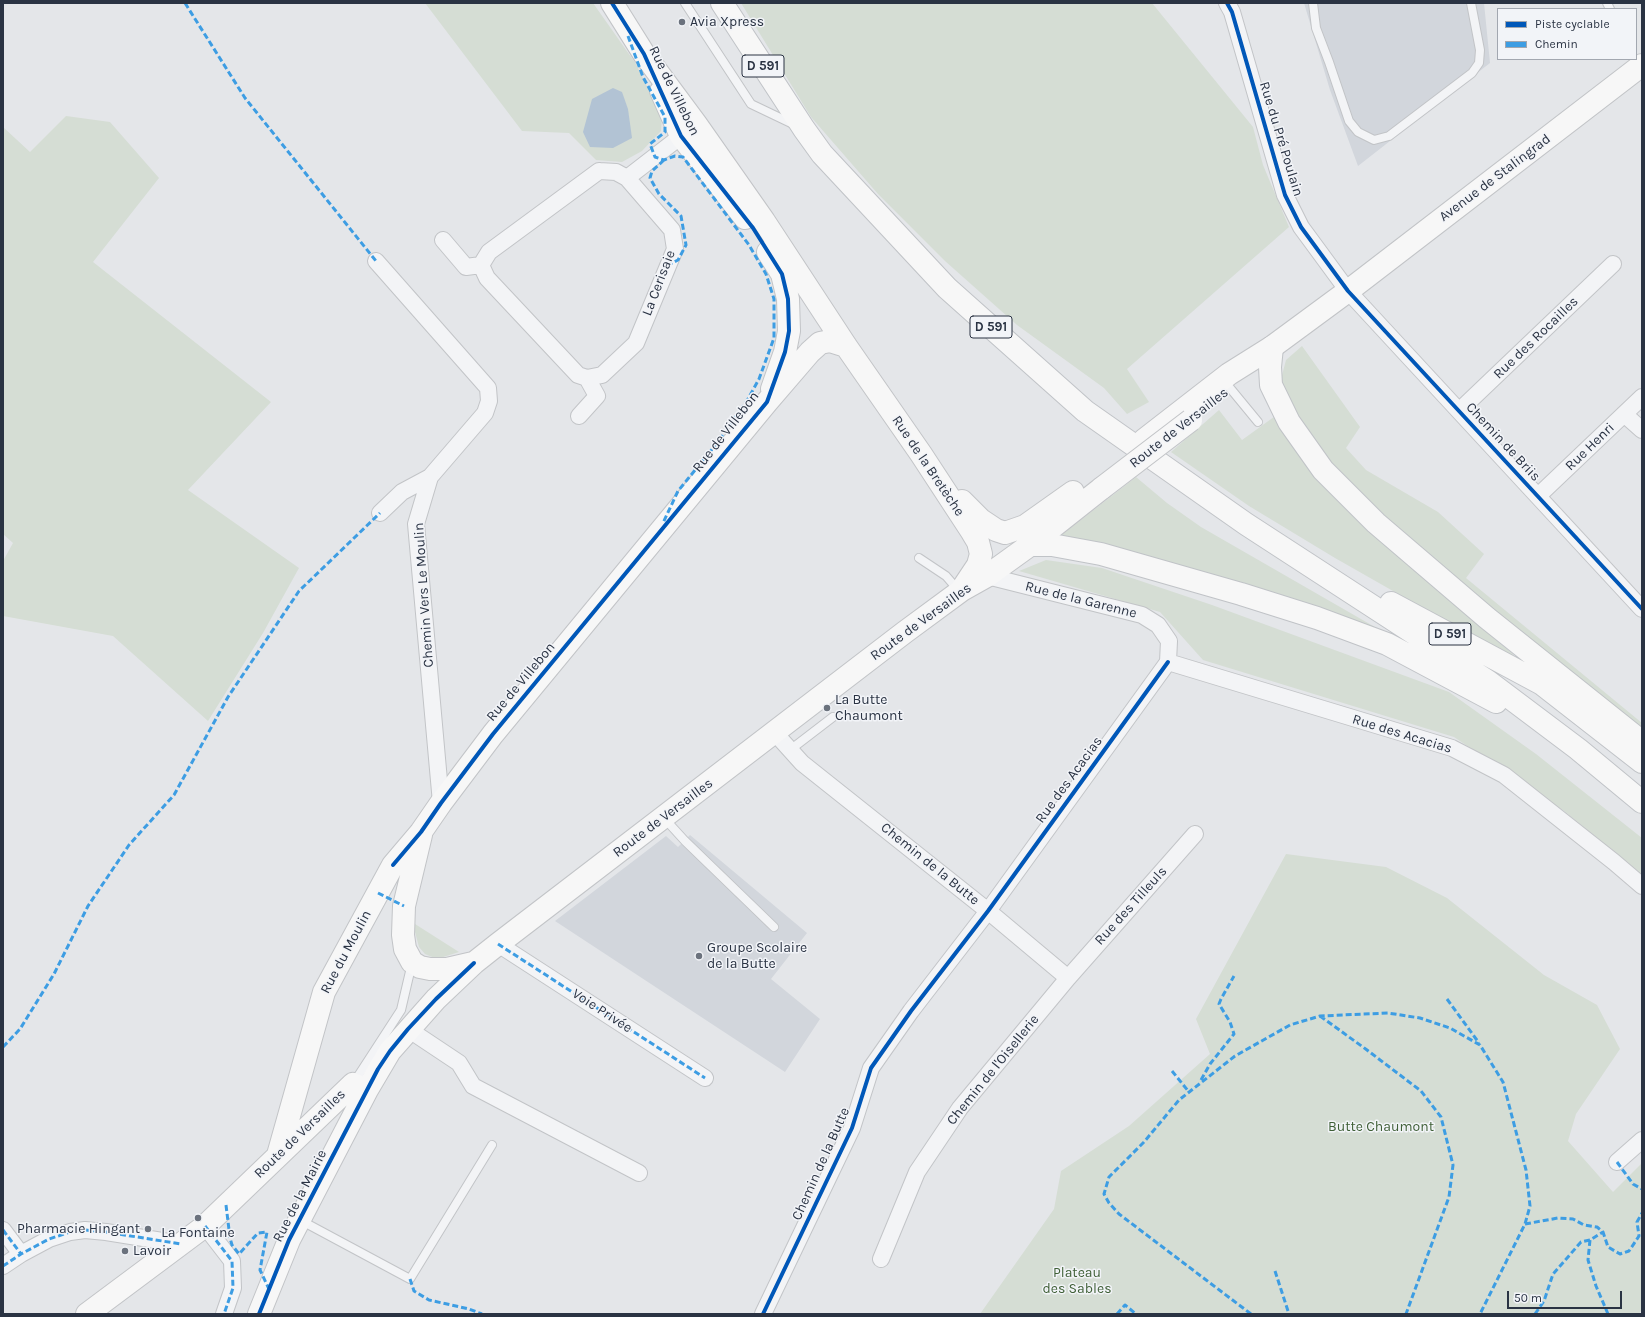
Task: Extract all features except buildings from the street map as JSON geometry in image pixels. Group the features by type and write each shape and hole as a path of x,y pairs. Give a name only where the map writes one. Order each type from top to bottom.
{"main road":[{"name":"Rue de Villebon","path":"612,3 689,130 754,228 782,274 788,299 789,332 785,352 767,402"},
{"name":"D 591","path":"722,3 804,129 822,154 947,288 1085,411 1246,524 1488,682 1558,736 1578,749 1642,802"},
{"name":"Avenue de Stalingrad","path":"1348,291 1642,65"},
{"name":"Rue de Villebon","path":"689,130 764,221 846,346"},
{"name":"Route de Versailles","path":"1096,483 1185,416 1229,374 1272,347 1348,291"},
{"name":"Rue de Villebon","path":"421,832 497,728 767,402 820,343 830,341 846,346"},
{"name":"Rue de la Bretèche","path":"846,346 935,475 978,542 981,554 978,564 960,591"},
{"name":"Route de Versailles","path":"87,1314 205,1226 278,1155 360,1087 408,1029 436,999 474,963 960,591 987,576 1030,546 1144,440 1230,388 1272,347"},
{"path":"1272,347 1270,367 1271,385 1289,422 1323,470 1376,522 1487,618 1642,742"},
{"path":"935,475 981,520 996,530 1005,532 1025,526 1096,483"},
{"name":"D 591","path":"1246,524 1542,684 1642,762"},
{"path":"1030,546 1052,545 1101,554 1241,594 1317,618 1387,644 1558,736"},
{"path":"421,832 404,906 403,935 405,950 412,962 420,967 430,969 446,969 474,963"},
{"name":"Rue du Moulin","path":"278,1155 324,992 393,865 421,832"},
{"name":"Rue de la Mairie","path":"259,1314 289,1240 360,1087"}],"street":[{"name":"Rue du Pré Poulain","path":"1227,3 1232,12 1285,195 1301,227 1348,291"},
{"path":"627,178 689,130"},
{"name":"La Cerisaie","path":"482,265 489,252 599,171 616,172 627,178 672,230 675,249 636,343 602,375 587,378"},
{"path":"443,240 466,267 482,265 487,278 572,370 578,375 587,378 597,396 579,416"},
{"name":"Chemin Vers Le Moulin","path":"376,261 488,388 489,400 485,413 430,477 416,524 441,803"},
{"name":"Rue des Rocailles","path":"1459,411 1613,264"},
{"name":"Chemin de Briis","path":"1348,291 1642,608"},
{"name":"Rue Henri","path":"1538,496 1642,397"},
{"path":"1624,414 1642,430"},
{"path":"380,513 402,492 430,477"},
{"name":"Rue de la Garenne","path":"987,576 1142,616 1158,625 1168,641 1168,662"},
{"name":"Rue des Acacias","path":"988,911 1168,662 1452,748 1504,775 1642,886"},
{"name":"Chemin de la Butte","path":"762,1314 852,1128 871,1068 911,1011 988,911 802,763 775,733"},
{"name":"Rue des Tilleuls","path":"1068,978 1195,834"},
{"path":"988,911 1068,978"},
{"name":"Voie Privée","path":"498,944 705,1078"},
{"name":"Chemin de l'Oisellerie","path":"881,1259 917,1172 960,1108 1068,978"},
{"path":"408,1029 459,1063 473,1086 639,1174"},
{"path":"1617,1162 1642,1140"},
{"path":"205,1226 232,1261 233,1288 224,1314"},
{"path":"3,1230 21,1254"},
{"path":"3,1266 21,1254 49,1239 70,1232 85,1230 136,1236 181,1244"}],"lane":[{"path":"685,3 751,104 804,129"},
{"path":"1313,3 1316,28 1349,121 1358,132 1374,140 1389,136 1472,73 1479,63 1480,50 1470,3"},
{"path":"1230,388 1258,422"},
{"path":"919,558 946,576 960,591"},
{"path":"790,750 833,717"},
{"path":"663,818 774,927"},
{"path":"360,1087 401,1010 412,962"},
{"path":"299,1219 410,1279 492,1146"}],"shaded area":[{"path":"1304,3 1484,3 1490,63 1358,166 1330,90"},
{"name":"Groupe Scolaire de la Butte","path":"690,835 807,933 771,979 820,1019 785,1072 555,921 666,836 678,847"}],"green space":[{"path":"425,3 593,3 636,64 662,117 661,131 642,151 622,162 596,160 569,133 522,131"},
{"path":"741,3 1152,3 1253,127 1263,165 1289,227 1127,369 1149,402 1127,414 1104,388 1017,325 945,261 878,194 811,117"},
{"path":"66,116 110,122 159,178 93,262 271,402 188,490 299,568 263,633 208,721 113,636 3,616 3,561 13,543 3,534 3,127 30,152"},
{"path":"1302,346 1360,427 1346,448 1366,470 1438,512 1484,554 1466,578 1642,723 1642,730 1454,579 1335,473 1294,412 1281,379 1286,360"},
{"path":"1219,410 1242,440 1278,414 1331,487 1393,552 1514,655 1502,653 1335,558 1249,506 1171,452"},
{"path":"1136,477 1167,503 1201,527 1387,634 1059,537"},
{"path":"1046,560 1102,568 1212,605 1449,692 1536,754 1642,838 1642,875 1564,811 1454,737 1203,660 1160,612 1019,571"},
{"name":"Butte Chaumont","path":"1286,854 1386,867 1447,898 1544,975 1597,1005 1620,1049 1576,1114 1568,1141 1613,1192 1642,1163 1642,1309 1639,1314 980,1314 1054,1209 1061,1171 1129,1126 1210,1054 1196,1019"},
{"path":"415,924 459,952 437,959 425,954 419,947 415,932"}],"water":[{"path":"613,88 622,92 628,109 632,138 613,148 590,147 583,132 592,99"}],"marked path":[{"path":"185,3 245,98 376,261"},
{"path":"628,36 643,77 665,117 665,132 650,144 655,157 664,160 675,156 683,157 749,245 766,274 774,299 774,338 759,379 748,399 718,442 678,491 663,523"},
{"path":"664,160 652,171 650,178 659,194 681,216 686,245 678,260 668,265"},
{"path":"3,1047 20,1029 54,974 88,906 129,845 174,795 228,697 299,591 380,513"},
{"path":"378,893 404,906"},
{"path":"498,944 705,1078"},
{"path":"1201,1080 1210,1064 1234,1034 1230,1022 1219,1004 1234,976"},
{"path":"1447,999 1479,1043"},
{"path":"1251,1314 1119,1214 1109,1203 1104,1194 1109,1177 1144,1142 1179,1100 1235,1056 1290,1025 1320,1016 1388,1013 1420,1018 1450,1028 1480,1045 1503,1082 1526,1170 1530,1206 1525,1224 1480,1314"},
{"path":"1320,1016 1421,1091 1441,1117 1453,1165 1449,1197 1406,1314"},
{"path":"1172,1071 1189,1092"},
{"path":"1617,1162 1633,1184 1642,1189"},
{"path":"226,1205 230,1238 232,1245 239,1254 258,1233 267,1232 260,1270 269,1289"},
{"path":"1525,1224 1558,1218 1573,1219 1584,1225 1597,1227 1603,1232 1608,1247 1620,1254 1629,1251 1639,1236 1637,1222 1642,1213"},
{"path":"205,1226 232,1261 233,1288 224,1314"},
{"path":"3,1230 21,1254"},
{"path":"3,1266 21,1254 49,1239 70,1232 85,1230 181,1244"},
{"path":"1535,1314 1544,1301 1553,1274 1581,1242 1590,1240 1603,1232"},
{"path":"1590,1240 1588,1260 1596,1286 1608,1314"},
{"path":"1275,1271 1289,1314"},
{"path":"410,1279 414,1291 429,1300 469,1309 482,1314"},
{"path":"1117,1314 1125,1305 1136,1314"}],"cycle path":[{"path":"393,865 421,832 493,734 767,402 785,352 789,331 788,299 782,274 753,228 681,136 644,54 612,3"},
{"path":"1227,3 1232,12 1285,195 1301,227 1348,291 1642,609"},
{"path":"763,1314 852,1128 871,1068 911,1011 988,911 1168,662"},
{"path":"259,1314 289,1240 378,1069 408,1029 436,999 474,963"}],"place":[{"name":"Avia Xpress","path":"682,22"},
{"name":"La Butte Chaumont","path":"827,708"},
{"name":"Groupe Scolaire de la Butte","path":"699,956"},
{"name":"La Fontaine","path":"198,1218"},
{"name":"Pharmacie Hingant","path":"148,1229"},
{"name":"Lavoir","path":"125,1251"}],"park label":[{"name":"Plateau des Sables","path":"1077,1282"}]}
